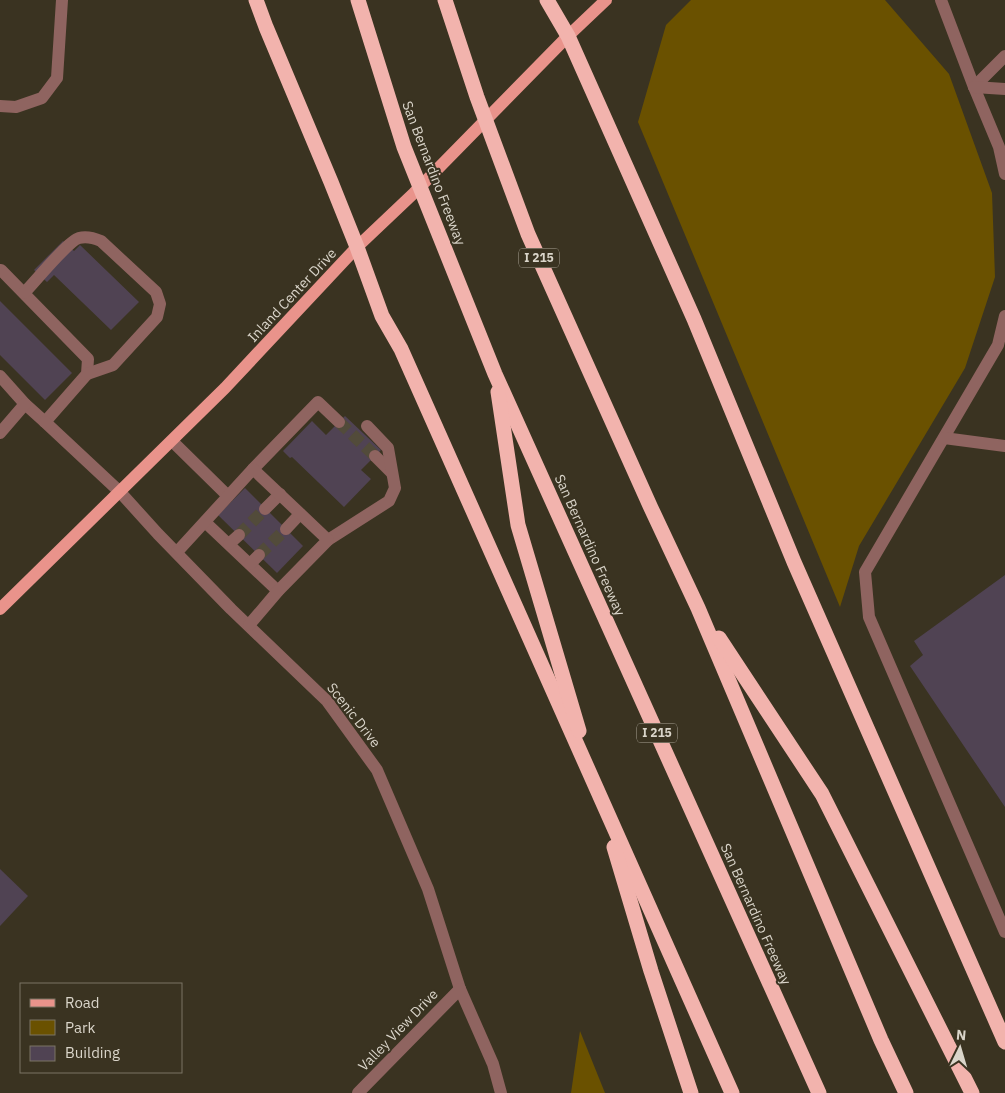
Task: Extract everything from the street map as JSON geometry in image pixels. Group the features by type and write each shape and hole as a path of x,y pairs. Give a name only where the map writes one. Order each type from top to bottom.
{"highway":[{"path":"256,0 357,247 382,316 401,349 732,1093"},
{"name":"San Bernardino Freeway","path":"358,0 404,147 495,374 818,1093"},
{"name":"I 215","path":"445,0 477,97 528,234 698,608 881,1040 906,1093"},
{"path":"547,0 568,36 694,319 794,562 1005,1042"},
{"path":"495,374 518,525 651,971 691,1093"},
{"path":"698,608 822,794 972,1093"}],"main road":[{"name":"Inland Center Drive","path":"0,609 225,388 357,247 606,0"}],"street":[{"path":"0,106 16,108 42,98 57,78 62,0"},
{"path":"941,0 974,87 1000,147 1005,174"},
{"path":"974,87 1005,56"},
{"path":"974,87 1005,89"},
{"path":"24,294 68,245 78,238 91,237 102,241 156,292 160,304 157,317 113,365 87,374 45,422"},
{"path":"0,271 88,360 87,374"},
{"path":"1004,926 869,617 865,572 998,345 1005,316"},
{"name":"Scenic Drive","path":"0,376 26,404 120,492 231,609 327,701 377,770 428,889 460,989 493,1064 501,1093"},
{"path":"177,552 318,402 338,422"},
{"path":"0,432 26,404"},
{"path":"249,625 278,591 328,540 389,501 395,488 388,448 368,426"},
{"path":"944,438 1005,446"},
{"path":"172,441 228,496"},
{"path":"375,456 392,473"},
{"path":"254,469 328,540"},
{"path":"265,509 280,494"},
{"path":"286,529 300,514"},
{"path":"205,522 278,591"},
{"path":"229,544 239,535"},
{"path":"250,564 259,555"},
{"name":"Valley View Drive","path":"358,1093 460,989"}],"green space":[{"path":"691,0 885,0 949,74 992,193 995,277 965,368 859,546 840,607 638,122 666,25"},
{"path":"580,1031 605,1093 571,1093"}],"building":[{"path":"63,241 74,251 80,245 139,302 111,330 54,275 47,282 34,270"},
{"path":"0,301 72,373 45,400 0,355"},
{"path":"345,416 381,450 361,470 371,479 344,507 292,457 290,458 283,451 312,421 326,435"},
{"path":"245,488 303,546 277,573 218,515"},
{"path":"1005,575 1005,807 910,666 923,655 914,641"},
{"path":"0,869 28,896 0,926"}],"tunnel":[{"path":"339,422 375,456"},
{"path":"239,535 265,509"},
{"path":"259,555 286,529"}]}
